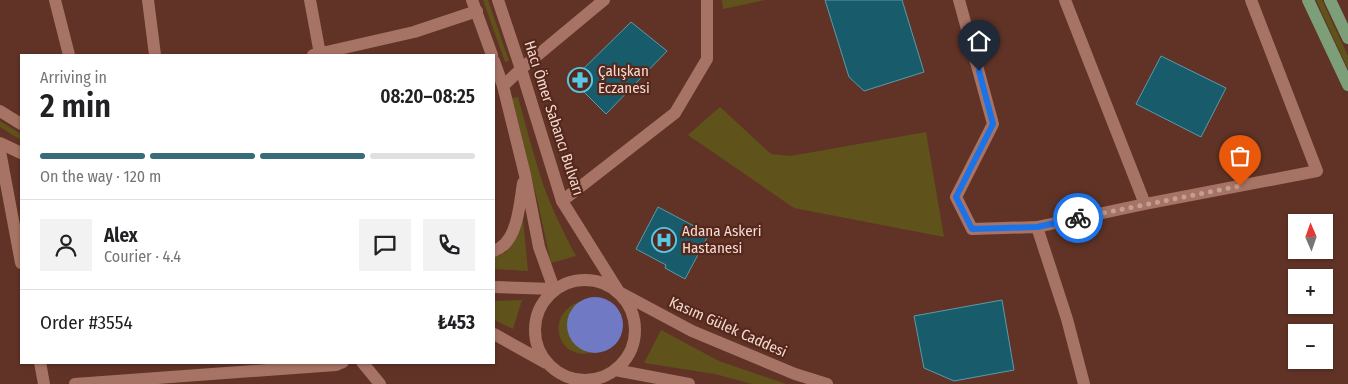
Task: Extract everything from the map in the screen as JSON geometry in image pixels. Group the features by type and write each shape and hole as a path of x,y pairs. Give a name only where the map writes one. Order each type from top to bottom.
{"main road":[{"path":"1308,0 1348,85"},
{"path":"1330,0 1348,38"}],"street":[{"path":"55,0 69,54"},
{"path":"148,0 155,54"},
{"path":"310,0 316,54 414,32 474,6 492,54"},
{"name":"Hacı Ömer Sabancı Bulvarı","path":"498,0 562,201 620,292"},
{"path":"502,86 521,68 604,0"},
{"path":"562,201 675,113 707,59 707,0"},
{"path":"959,0 993,124 956,197 972,229 1037,227 1317,171 1251,0"},
{"path":"1065,0 1145,204"},
{"path":"495,64 524,175 539,247 554,289"},
{"path":"0,111 20,123"},
{"path":"0,143 20,153"},
{"path":"0,151 20,258"},
{"path":"495,250 502,247 512,235 524,175"},
{"path":"1037,227 1067,319 1084,384"},
{"path":"495,335 547,363 559,373 574,379 590,380 606,376 619,367 629,355 635,340 636,322 630,306 620,292 604,282 587,279 570,281 554,289 542,302 536,318 535,334 539,350 547,363 563,384"},
{"path":"495,287 554,289"},
{"name":"Kasım Gülek Caddesi","path":"620,292 692,332 795,374 827,384"},
{"path":"40,364 44,384"},
{"path":"75,384 338,364"},
{"path":"364,364 380,384"},
{"path":"615,370 616,384"},
{"path":"615,370 689,384"}],"shaded area":[{"path":"483,0 488,0 509,61 505,62"},
{"path":"722,0 765,0 723,9"},
{"path":"1316,0 1322,0 1348,56 1348,69"},
{"path":"518,97 544,185 556,216 576,256 551,263 512,98"},
{"path":"720,107 771,154 790,156 926,132 944,237 794,208 688,135"},
{"path":"0,121 20,133 20,139 0,127"},
{"path":"523,218 528,271 495,269 495,257 506,252"},
{"path":"522,300 513,329 495,320 495,301"},
{"path":"578,302 587,302 601,349 588,353 576,352 567,347 561,339 559,330 560,319 567,310"},
{"path":"661,330 719,361 786,384 752,384 715,374 644,363"}],"water":[{"path":"595,297 606,299 615,305 621,314 623,325 621,336 615,345 606,351 595,353 584,351 575,345 569,336 567,325 569,314 575,305 584,299"}],"building":[{"path":"825,0 902,0 924,72 864,91 849,77"},
{"path":"631,22 667,51 606,114 572,80"},
{"path":"1161,56 1226,88 1201,137 1136,104"},
{"path":"658,207 709,234 685,279 665,268 666,265 636,249"},
{"path":"1002,300 1014,370 954,381 924,368 914,316"}],"way so far":[{"path":"1078,218 1240,186"}],"place":[{"name":"Çalışkan Eczanesi","path":"580,80"},
{"name":"Adana Askeri Hastanesi","path":"664,240"}],"route":[{"path":"979,71 993,124 956,197 972,229 1037,227 1078,218"}]}
